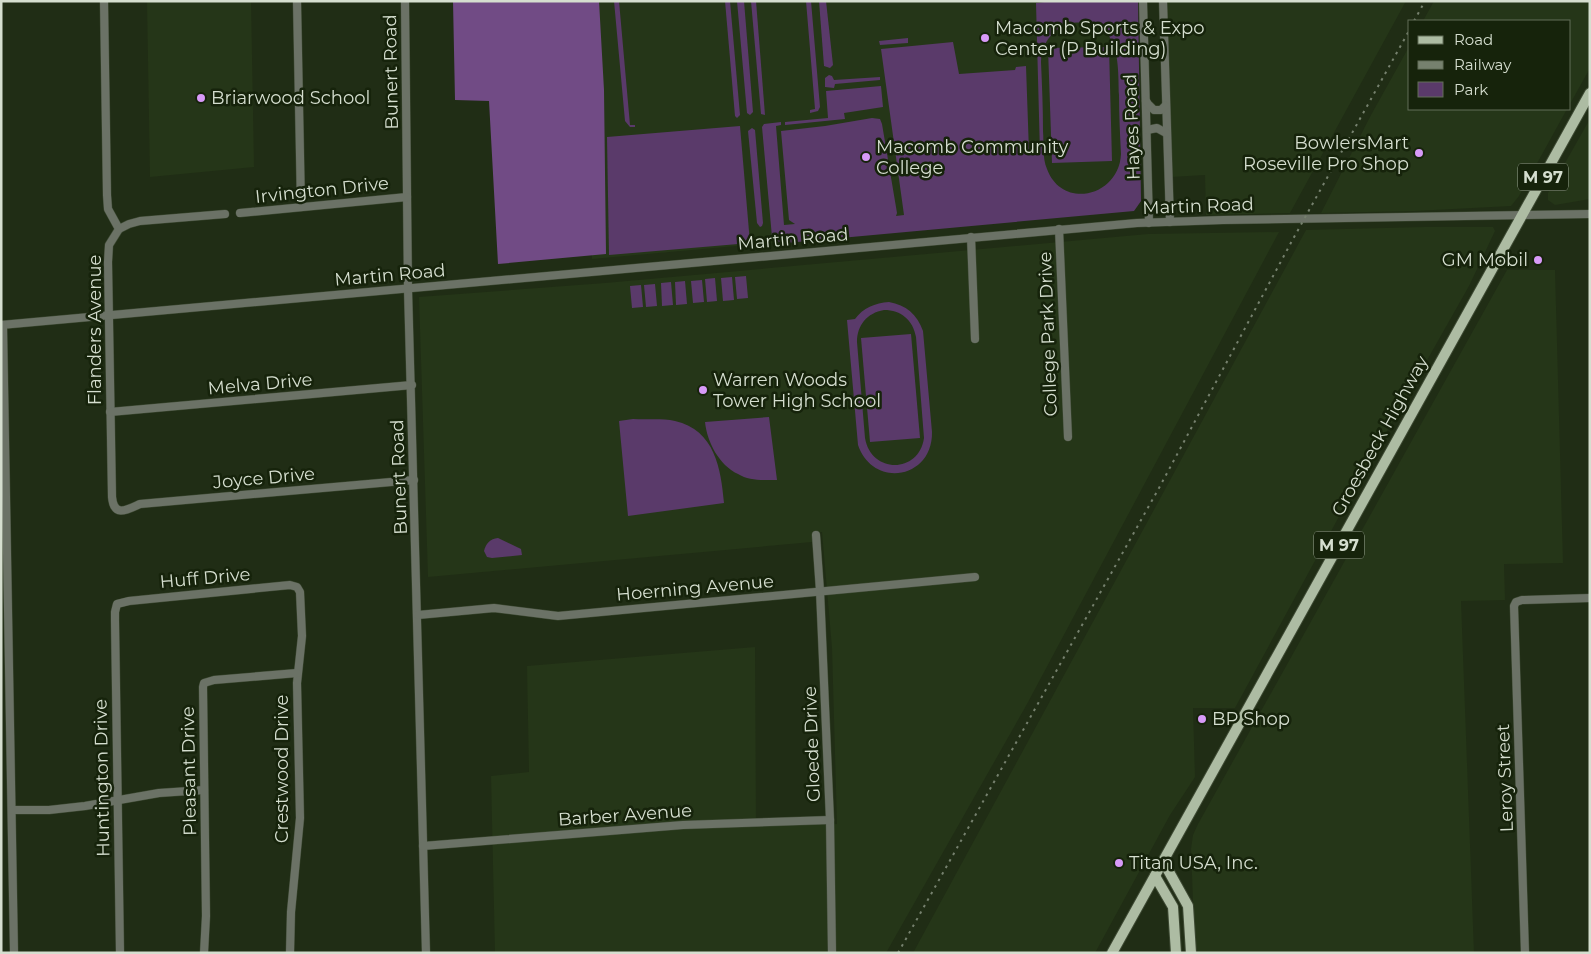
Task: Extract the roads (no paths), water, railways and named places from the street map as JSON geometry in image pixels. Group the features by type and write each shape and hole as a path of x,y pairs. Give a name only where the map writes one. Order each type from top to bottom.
{"main road":[{"name":"Groesbeck Highway","path":"1112,953 1590,93"},
{"path":"1163,861 1188,906 1191,953"},
{"path":"1155,876 1174,908 1176,953"}],"street":[{"path":"104,1 107,194 108,209 118,229 140,221 225,214"},
{"path":"297,1 301,207"},
{"name":"Bunert Road","path":"405,1 408,288 426,953"},
{"name":"Hayes Road","path":"1143,1 1149,222"},
{"name":"Hayes Road","path":"1163,1 1170,222"},
{"path":"1146,96 1148,104 1154,110 1161,110 1165,106"},
{"path":"1147,130 1157,128 1166,133"},
{"name":"Irvington Drive","path":"240,213 408,197"},
{"name":"Martin Road","path":"2,325 1149,222 1590,214"},
{"name":"Flanders Avenue","path":"118,229 111,240 108,251 112,504 118,510"},
{"name":"College Park Drive","path":"1059,229 1068,437"},
{"path":"971,237 975,339"},
{"path":"2,325 6,678 12,810 14,953"},
{"name":"Melva Drive","path":"110,412 412,385"},
{"name":"Joyce Drive","path":"118,510 126,511 140,504 414,480"},
{"name":"Gloede Drive","path":"816,535 830,820 832,953"},
{"name":"Hoerning Avenue","path":"418,615 494,608 558,616 975,577"},
{"name":"Huff Drive","path":"117,604 129,601 285,586 297,587"},
{"name":"Crestwood Drive","path":"290,953 290,912 300,818 297,673 302,636 301,598 297,587"},
{"name":"Leroy Street","path":"1525,953 1514,608 1516,602 1522,600 1590,598"},
{"name":"Huntington Drive","path":"117,604 114,612 120,953"},
{"name":"Pleasant Drive","path":"204,953 206,916 204,683 214,680 297,673"},
{"path":"12,810 58,809 158,793 204,790"},
{"name":"Barber Avenue","path":"423,846 683,824 830,820"}],"railway":[{"path":"1415,20 1425,1"},
{"path":"898,953 1159,488 1293,239 1408,33"}],"place":[{"name":"Macomb Sports & Expo Center (P Building)","path":"985,38"},
{"name":"Briarwood School","path":"201,98"},
{"name":"BowlersMart Roseville Pro Shop","path":"1419,153"},
{"name":"Macomb Community College","path":"866,157"},
{"name":"GM Mobil","path":"1538,260"},
{"name":"Warren Woods Tower High School","path":"703,390"},
{"name":"BP Shop","path":"1202,719"},
{"name":"Titan USA, Inc.","path":"1119,863"}]}
